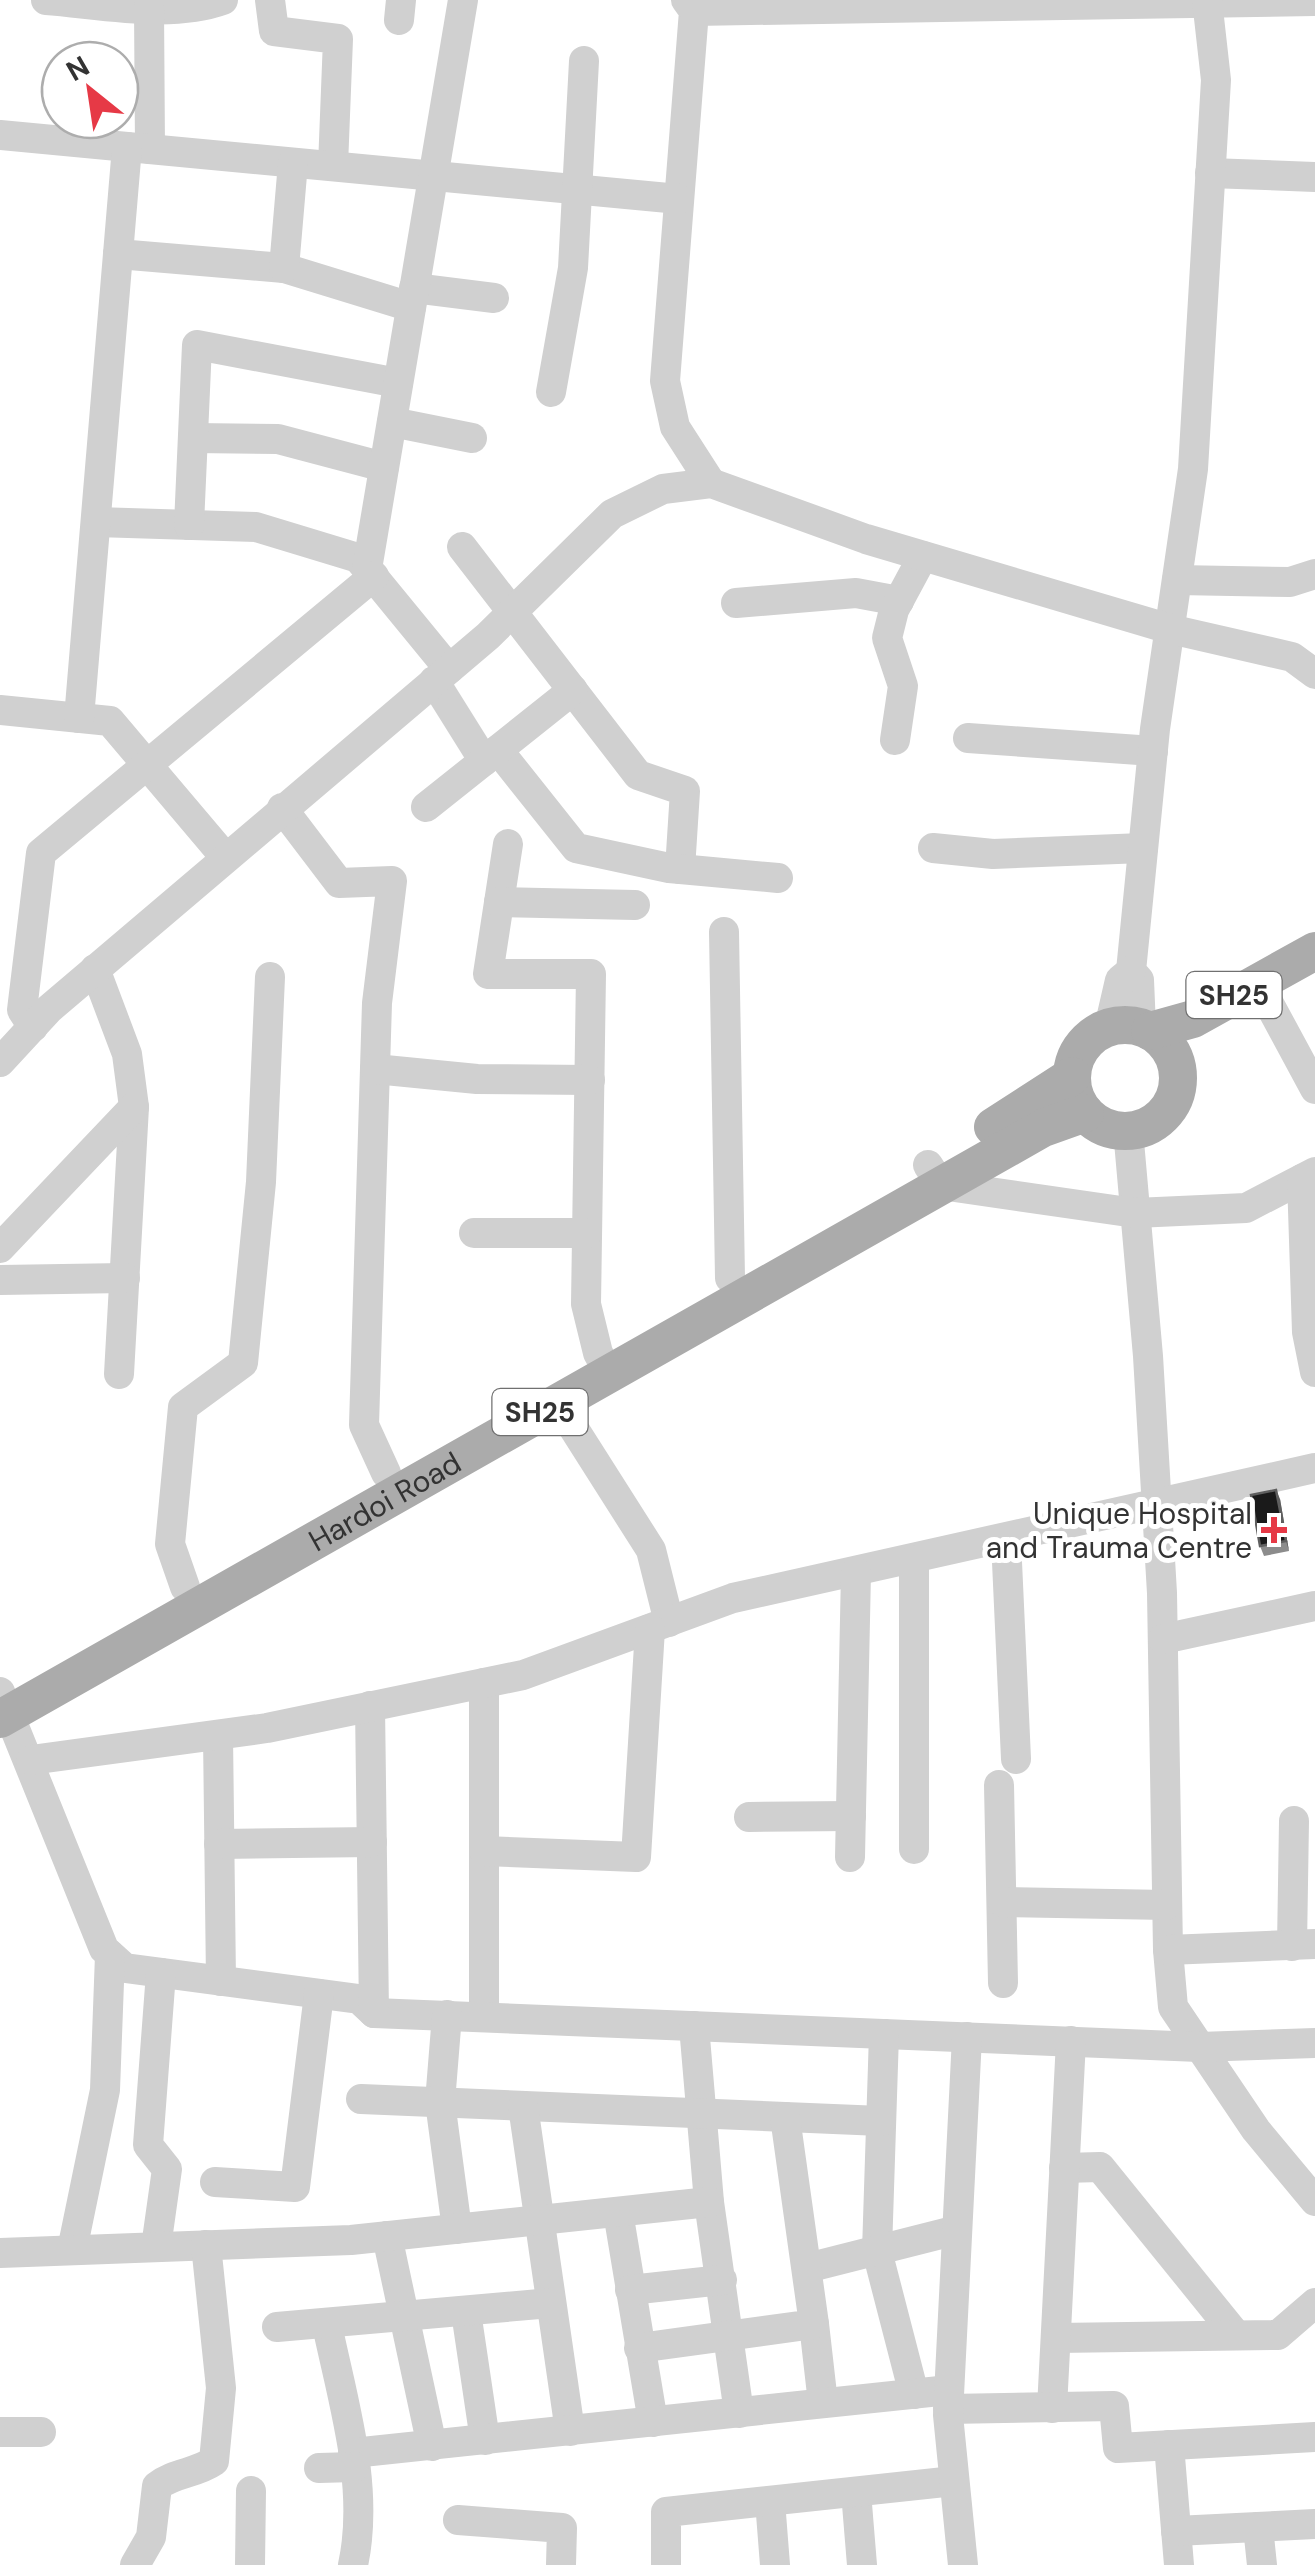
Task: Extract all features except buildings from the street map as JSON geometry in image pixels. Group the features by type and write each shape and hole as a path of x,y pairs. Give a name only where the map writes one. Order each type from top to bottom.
{"main road":[{"name":"SH25","path":"1072,1076 1078,1054 1093,1036 1192,1018 1315,950"},
{"name":"SH25","path":"1175,1059 1204,1033 1315,970"},
{"name":"SH25","path":"1128,1130 1162,1117 1173,1102 1178,1083 1175,1059 1133,1028"},
{"name":"Hardoi Road","path":"3,1704 185,1587 386,1473 604,1363 935,1175 1072,1076"},
{"path":"1072,1076 1074,1095 1085,1113 1101,1126 1128,1130"},
{"name":"Hardoi Road","path":"3,1704 557,1402 604,1363 730,1278 935,1175 1085,1113"}],"street":[{"path":"51,0 148,7 208,6 223,0"},
{"path":"270,0 274,31 338,39 333,166"},
{"path":"32,1027 22,1010 41,853 370,573 384,467 463,0"},
{"path":"711,483 676,427 665,382 690,6 1315,1"},
{"path":"1133,1028 1120,980 1131,971 1153,751 1193,469 1216,80 1208,2"},
{"path":"79,718 118,254 139,148 148,7"},
{"path":"551,392 573,268 584,61"},
{"path":"0,136 679,198"},
{"path":"284,268 293,163"},
{"path":"1210,174 1315,177"},
{"path":"118,254 284,268 412,297 494,298"},
{"path":"189,525 197,345 398,383"},
{"path":"392,422 472,438"},
{"path":"664,489 676,427"},
{"path":"193,438 278,439 384,467"},
{"path":"0,1062 95,969 514,612 612,514 664,489 711,483 923,556 1170,629 1292,657 1315,674"},
{"path":"96,522 256,527 358,558 442,675 491,755 576,848 680,869 778,878"},
{"path":"462,547 638,775 685,791 680,869"},
{"path":"894,740 903,686 888,638 899,600 923,556"},
{"path":"1177,580 1290,582 1315,574"},
{"path":"736,603 856,593 899,600"},
{"path":"426,807 573,690"},
{"path":"0,710 110,721 225,858"},
{"path":"968,738 1153,751"},
{"path":"282,808 339,883 392,881 377,1003 364,1425 386,1473"},
{"path":"508,844 488,974 592,974 586,1304 604,1363"},
{"path":"933,848 994,854 1143,848"},
{"path":"499,902 635,904"},
{"path":"724,932 730,1278"},
{"path":"95,969 127,1054 134,1107 120,1374"},
{"path":"185,1587 170,1544 183,1407 244,1363 262,1182 270,977"},
{"path":"1266,998 1315,1088"},
{"path":"0,1024 32,1027"},
{"path":"375,1070 477,1079 590,1080"},
{"path":"0,1248 134,1107"},
{"path":"1128,1130 1157,1505 1168,1950 1173,2007 1256,2130 1315,2201"},
{"path":"935,1175 1136,1213 1246,1208 1308,1176 1307,1332 1315,1372"},
{"path":"474,1233 587,1234"},
{"path":"0,1280 125,1278"},
{"path":"484,1851 636,1858 659,1626 651,1550 557,1402"},
{"path":"31,1760 218,1734 523,1675 733,1598 1315,1468"},
{"path":"1006,1540 1016,1760"},
{"path":"914,1560 914,1848"},
{"path":"850,1857 856,1572"},
{"path":"1163,1639 1315,1606"},
{"path":"484,1683 484,2017"},
{"path":"3,1704 31,1760 104,1949 126,1968 360,1999 374,2013 1199,2047 1315,2043"},
{"path":"370,1706 374,2013"},
{"path":"218,1734 220,1981"},
{"path":"999,1786 1003,1983"},
{"path":"750,1817 851,1816"},
{"path":"1168,1950 1304,1945 1294,1821"},
{"path":"219,1844 372,1842"},
{"path":"1003,1902 1167,1905"},
{"path":"72,2250 104,2090 110,1955"},
{"path":"156,2248 167,2169 148,2145 162,1973"},
{"path":"215,2182 295,2187 319,1994"},
{"path":"447,2016 440,2102 457,2229"},
{"path":"694,2026 709,2202 739,2412"},
{"path":"884,2034 877,2252 914,2394"},
{"path":"963,2565 948,2400 967,2037"},
{"path":"1052,2408 1070,2042"},
{"path":"361,2099 881,2121"},
{"path":"523,2106 570,2431"},
{"path":"785,2117 823,2403"},
{"path":"1064,2168 1100,2167 1236,2335"},
{"path":"0,2252 387,2236 709,2202"},
{"path":"618,2212 653,2422"},
{"path":"807,2268 957,2230"},
{"path":"387,2236 432,2446"},
{"path":"134,2565 151,2537 158,2486 171,2476 197,2473 214,2461 221,2388 206,2245"},
{"path":"630,2290 722,2280"},
{"path":"1056,2338 1278,2335 1315,2302"},
{"path":"277,2326 328,2326 551,2303"},
{"path":"466,2312 486,2440"},
{"path":"639,2348 814,2324"},
{"path":"328,2326 354,2460 358,2539 353,2565"},
{"path":"319,2468 432,2446 914,2394 1052,2408 1114,2406 1118,2448 1315,2437"},
{"path":"0,2432 42,2432"},
{"path":"1169,2445 1179,2565"},
{"path":"666,2565 666,2512 954,2481"},
{"path":"250,2565 251,2491"},
{"path":"856,2492 862,2565"},
{"path":"770,2501 775,2565"},
{"path":"458,2520 562,2528 561,2565"},
{"path":"1176,2532 1315,2524"},
{"path":"1258,2527 1262,2565"}],"place":[{"name":"Unique Hospital and Trauma Centre","path":"1274,1530"}]}
